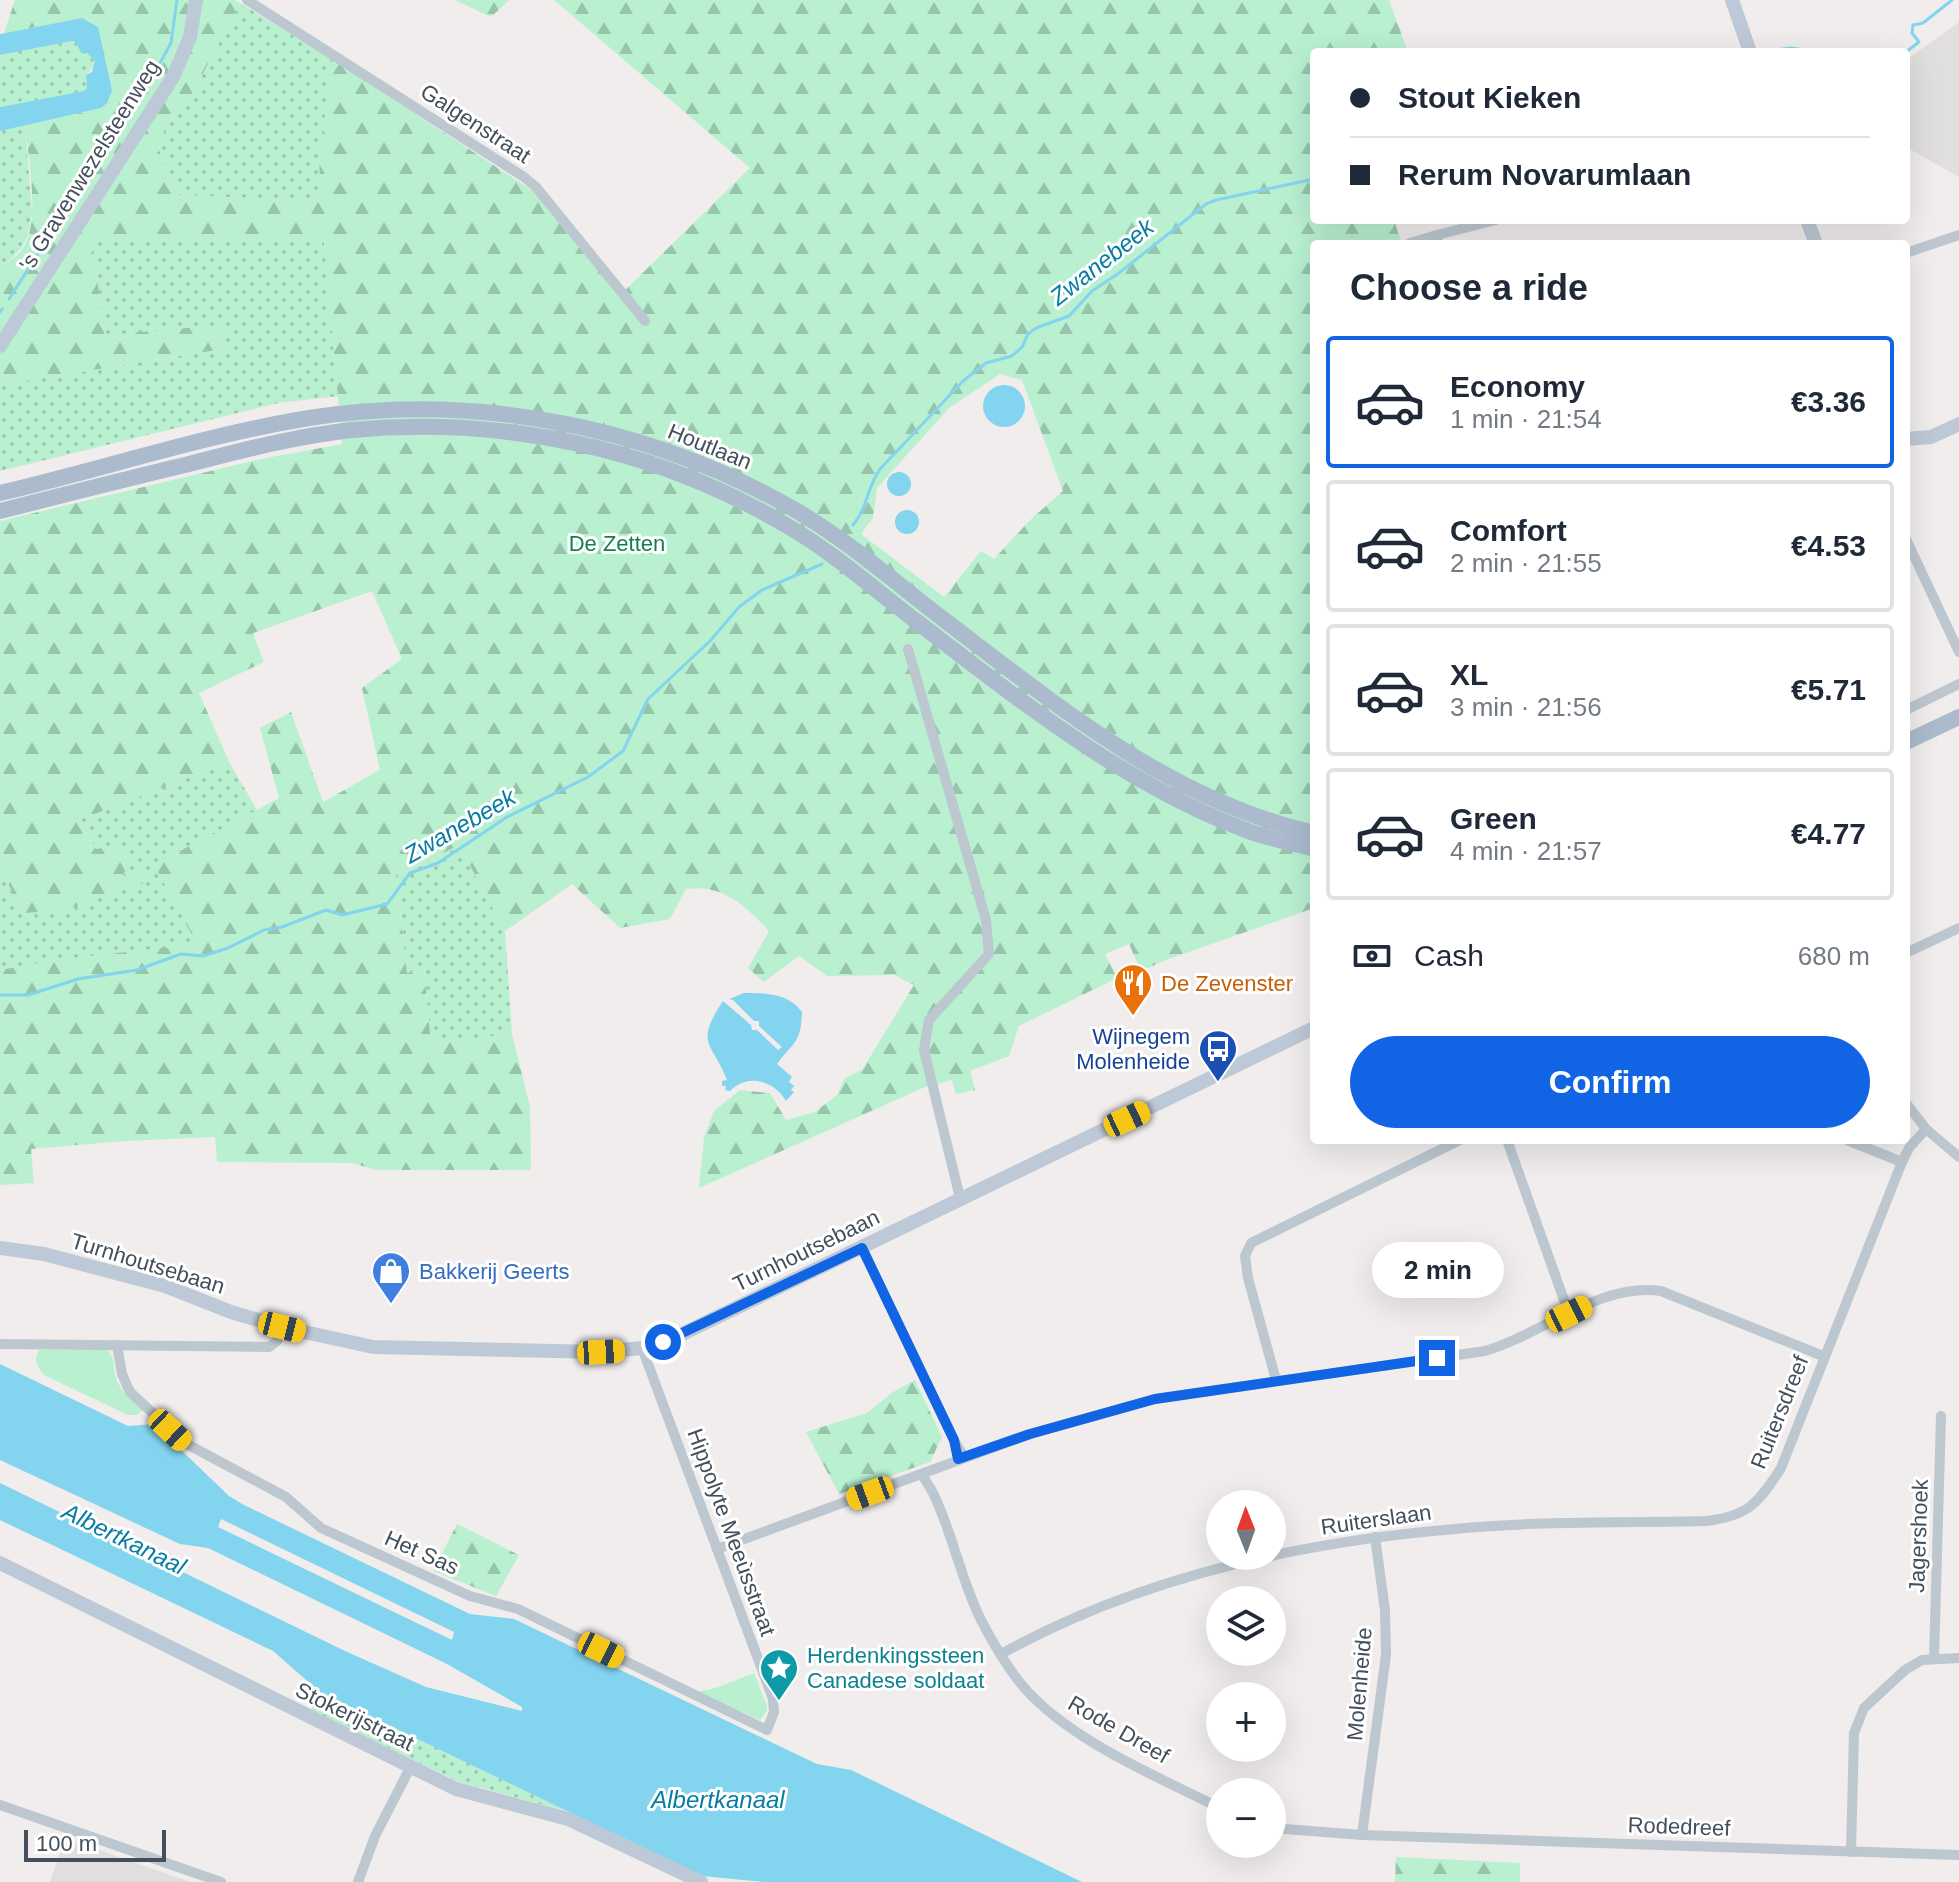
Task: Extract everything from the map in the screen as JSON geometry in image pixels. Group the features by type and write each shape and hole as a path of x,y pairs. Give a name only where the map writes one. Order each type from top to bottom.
{"main road":[{"name":"'s Gravenwezelsteenweg","path":"0,346 173,77 190,37 196,0"},
{"path":"1732,0 1749,48"},
{"name":"Houtlaan","path":"0,493 286,422 351,413 402,410 485,412 563,423 630,439 717,470 801,513 1057,705 1153,769 1260,818 1310,832"},
{"path":"1910,439 1931,437 1959,424"},
{"name":"Houtlaan","path":"0,511 259,447 352,430 484,429 595,446 706,484 792,529 1048,720 1141,782 1245,830 1310,848"},
{"path":"1910,740 1959,717"},
{"name":"Turnhoutsebaan","path":"0,1248 44,1254 165,1286 231,1312 282,1327 379,1348 601,1352 642,1348 678,1336 1310,1030"},
{"name":"Stokerijstraat","path":"0,1563 456,1789 568,1819 701,1882"}],"street":[{"name":"Galgenstraat","path":"247,0 524,177 536,187 645,321"},
{"path":"1438,240 1484,224"},
{"path":"1910,252 1959,235"},
{"path":"1910,548 1959,652"},
{"path":"908,649 990,942 989,954 929,1020 924,1050 960,1198"},
{"path":"1910,708 1959,684"},
{"path":"1910,951 1959,928"},
{"path":"1910,1108 1926,1129 1959,1157"},
{"name":"Ruitersdreef","path":"1536,1525 1727,1519 1743,1513 1757,1502 1781,1468 1902,1162 1909,1148 1926,1129"},
{"path":"1276,1380 1248,1278 1245,1256 1251,1243 1452,1144"},
{"path":"1508,1144 1569,1314"},
{"path":"1857,1144 1902,1162"},
{"path":"862,1248 961,1458"},
{"path":"717,1549 1030,1434 1155,1399 1485,1351 1512,1343 1624,1291 1642,1288 1661,1291 1823,1356"},
{"path":"0,1344 272,1346 282,1327"},
{"name":"Het Sas","path":"117,1345 122,1374 130,1392 185,1443 286,1497 321,1528 470,1596 518,1609 767,1730"},
{"name":"Hippolyte Meeùsstraat","path":"642,1348 773,1699 774,1712 767,1730"},
{"name":"Jagershoek","path":"1934,1658 1941,1416"},
{"name":"Rode Dreef","path":"927,1472 970,1597 1001,1654 1028,1692 1055,1717 1081,1735 1206,1801"},
{"name":"Ruiterslaan","path":"1001,1654 1032,1637 1135,1594 1274,1556 1375,1537 1458,1528 1536,1525"},
{"name":"Molenheide","path":"1362,1835 1386,1655 1385,1610 1375,1537"},
{"path":"1851,1852 1854,1733 1864,1708 1905,1670 1922,1660 1959,1658"},
{"path":"358,1882 375,1836 410,1768"},
{"path":"0,1805 221,1882"},
{"path":"1286,1829 1362,1835"},
{"name":"Rodedreef","path":"1362,1835 1959,1855"}],"shaded area":[{"path":"1959,22 1959,177 1910,149 1910,57"},
{"path":"65,1838 190,1882 50,1882"}],"green space":[{"name":"De Zetten","path":"15,0 235,0 240,3 188,102 165,126 159,150 179,195 321,201 319,157 333,60 533,191 619,296 750,168 554,0 1389,0 1407,48 1310,48 1310,224 1395,224 1401,240 1310,240 1310,909 1141,971 1129,944 1105,954 1117,978 1019,1026 1009,1056 970,1071 975,1090 956,1094 952,1080 925,1087 699,1188 704,1138 714,1111 740,1090 770,1093 786,1120 815,1112 837,1095 845,1078 862,1070 914,985 894,975 827,976 799,956 764,982 748,968 769,931 733,899 699,888 686,889 670,919 620,928 572,884 505,931 459,845 396,874 407,973 424,969 431,1043 512,1034 530,1107 531,1170 376,1170 352,1163 217,1162 215,1137 31,1149 34,1183 0,1185 0,970 56,960 197,944 154,865 279,798 260,728 291,712 323,802 380,770 362,688 402,659 372,591 253,633 264,662 199,693 229,762 79,820 96,849 116,845 129,862 123,876 145,873 147,882 66,910 23,913 0,868 0,521 261,459 342,444 324,242 92,241 105,335 222,325 226,353 217,350 0,385 0,265 21,251 31,225 32,190 25,125 101,108 110,96 82,18 4,33","holes":["1000,374 1022,380 1063,491 1030,520 994,559 981,551 944,597 861,534 873,518 877,488 949,408"]},
{"path":"455,0 509,0 491,17"},
{"path":"240,3 333,60 319,157 322,201 179,195 159,150 165,126 188,102"},
{"path":"76,42 95,61 94,67 86,75 87,88 84,91 0,107 0,55"},
{"path":"25,125 31,220 20,249 0,265 0,131"},
{"path":"92,241 324,242 338,396 278,403 0,471 0,385 217,350 225,353 222,325 105,336"},
{"path":"229,762 257,810 154,865 198,944 56,960 0,970 0,868 23,913 122,876 129,862 116,845 96,849 79,820"},
{"path":"459,845 505,931 512,1034 431,1043 424,969 407,973 396,874"},
{"path":"39,1350 107,1350 113,1358 119,1385 143,1410 136,1415 128,1415 46,1376 37,1364"},
{"path":"915,1380 942,1437 930,1462 839,1494 806,1432 867,1413 893,1392"},
{"path":"457,1524 519,1555 496,1596 433,1571"},
{"path":"754,1673 767,1706 760,1720 697,1692 716,1688"},
{"path":"320,1692 570,1812 459,1782 311,1710"},
{"path":"1396,1857 1520,1863 1520,1882 1395,1882"}],"water":[{"path":"82,18 98,27 112,91 107,103 101,108 0,131 0,107 84,91 87,88 86,75 92,72 95,61 87,53 81,53 76,42 72,41 0,55 0,34"},
{"path":"1004,385 1019,391 1025,406 1019,421 1004,427 989,421 983,406 989,391"},
{"path":"899,472 907,476 911,484 907,492 899,496 891,492 887,484 891,476"},
{"path":"907,510 915,514 919,522 915,530 907,534 899,530 895,522 899,514"},
{"path":"744,993 784,998 802,1012 798,1037 777,1064 792,1077 789,1082 794,1086 791,1090 794,1092 786,1101 775,1088 760,1081 744,1082 730,1091 722,1086 722,1081 727,1080 708,1042 708,1035 709,1026 723,1001 751,1025 752,1030 757,1030 778,1050 782,1047 759,1026 759,1021 754,1021 729,999"},
{"name":"Albertkanaal","path":"0,1364 128,1426 154,1424 229,1496 470,1614 514,1619 817,1764 851,1770 1082,1882 764,1882 702,1876 320,1692 273,1651 0,1520 0,1483 345,1651 426,1687 522,1711 522,1707 447,1664 208,1548 180,1544 0,1460","holes":["221,1519 454,1632 452,1640 218,1527"]}],"waterway":[{"path":"9,299 160,63 171,43 177,0"},
{"name":"Zwanebeek","path":"1910,49 1919,42 1912,33 1913,25 1923,23 1952,0"},
{"name":"Zwanebeek","path":"853,525 881,468 963,381 986,363 1012,356 1036,328 1069,316 1092,291 1206,204 1310,180"},
{"name":"Zwanebeek","path":"0,995 28,995 78,979 137,970 181,954 203,956 228,948 264,930 282,927 326,910 342,915 387,904 410,873 438,863 507,817 588,777 623,751 648,699 710,641 739,607 762,590 822,564"}],"place":[{"name":"De Zevenster","path":"1133,1017"},
{"name":"Wijnegem Molenheide","path":"1218,1083"},
{"name":"Bakkerij Geerts","path":"391,1305"},
{"name":"Herdenkingssteen Canadese soldaat","path":"779,1702"}],"route":[{"path":"663,1342 862,1248 954,1440 958,1459 1030,1434 1155,1399 1437,1358"}]}
